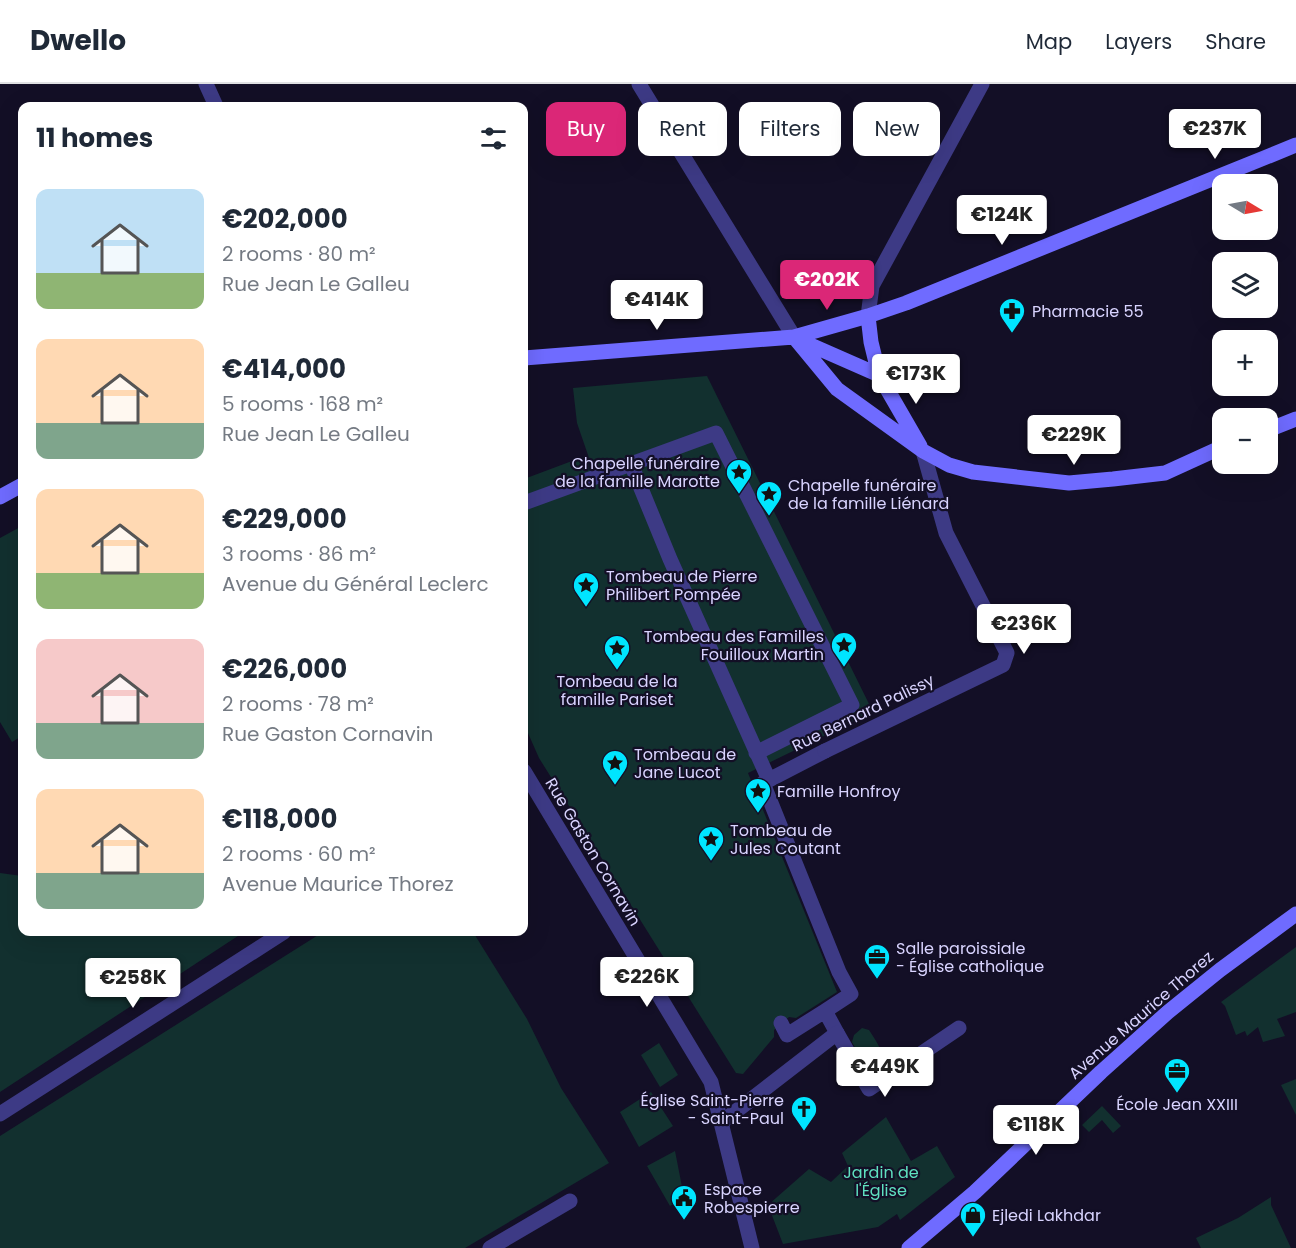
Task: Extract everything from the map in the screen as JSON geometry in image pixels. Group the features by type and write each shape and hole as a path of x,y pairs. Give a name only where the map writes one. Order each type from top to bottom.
{"main road":[{"path":"528,358 794,337 868,316 1296,145"},
{"path":"868,316 871,342 879,375 924,451"},
{"path":"794,337 879,375"},
{"path":"794,337 837,389 924,451 949,465 974,472 1069,483 1165,473 1212,452"},
{"path":"1278,426 1296,419"},
{"path":"0,497 18,487"},
{"name":"Avenue Maurice Thorez","path":"909,1248 966,1200 1168,1012 1296,914"}],"street":[{"path":"206,84 214,102"},
{"path":"639,84 794,337"},
{"path":"868,316 872,286 982,84"},
{"path":"528,503 717,433 852,705 756,753"},
{"name":"Rue Bernard Palissy","path":"769,780 1002,665 1007,653 946,533 924,451"},
{"path":"631,464 670,560 769,780 764,783 839,972 851,994 787,1035 781,1023"},
{"name":"Rue Gaston Cornavin","path":"528,782 711,1082 752,1248"},
{"path":"0,1114 278,936"},
{"path":"825,1011 869,1089 959,1028"},
{"path":"722,1122 837,1033"},
{"path":"490,1248 570,1201"}],"green space":[{"path":"707,376 873,712 748,773 837,992 796,1018 789,1017 774,1030 774,1037 743,1074 736,1073 539,758 528,733 528,478 588,455 577,423 573,388"},
{"path":"18,528 18,738 12,742 0,722 0,538"},
{"path":"0,873 18,875 18,936 238,936 0,1092"},
{"path":"317,936 475,936 527,1019 561,1088 609,1163 465,1248 0,1248 0,1136"},
{"path":"1296,947 1296,1012 1277,1019 1285,1036 1263,1042 1258,1027 1247,1036 1245,1031 1236,1035 1225,1006 1221,1002"},
{"path":"862,1028 869,1030 884,1059 884,1069 875,1075 868,1072 852,1042 854,1035"},
{"path":"659,1043 678,1075 660,1087 641,1055"},
{"path":"1296,1079 1296,1115 1281,1085"},
{"path":"651,1092 673,1126 639,1147 620,1112"},
{"path":"1102,1106 1121,1126 1113,1133 1102,1120 1089,1132 1082,1125"},
{"name":"Jardin de l'Église","path":"886,1117 911,1161 937,1146 955,1177 900,1220 897,1214 878,1227 783,1244 768,1205 809,1169 831,1182 848,1166 842,1153"},
{"path":"675,1151 684,1197 670,1206 647,1166"},
{"path":"1271,1197 1271,1205 1291,1248 1201,1248 1196,1238 1238,1218"}],"place":[{"name":"Pharmacie 55","path":"1012,334"},
{"name":"Chapelle funéraire de la famille Marotte","path":"739,495"},
{"name":"Chapelle funéraire de la famille Liénard","path":"769,517"},
{"name":"Tombeau de Pierre Philibert Pompée","path":"586,608"},
{"name":"Tombeau des Familles Fouilloux Martin","path":"844,668"},
{"name":"Tombeau de la famille Pariset","path":"617,671"},
{"name":"Tombeau de Jane Lucot","path":"615,786"},
{"name":"Famille Honfroy","path":"758,814"},
{"name":"Tombeau de Jules Coutant","path":"711,862"},
{"name":"Salle paroissiale - Église catholique","path":"877,980"},
{"name":"École Jean XXIII","path":"1177,1094"},
{"name":"Église Saint-Pierre - Saint-Paul","path":"804,1132"},
{"name":"Espace Robespierre","path":"684,1221"},
{"name":"Ejledi Lakhdar","path":"973,1238"}]}
